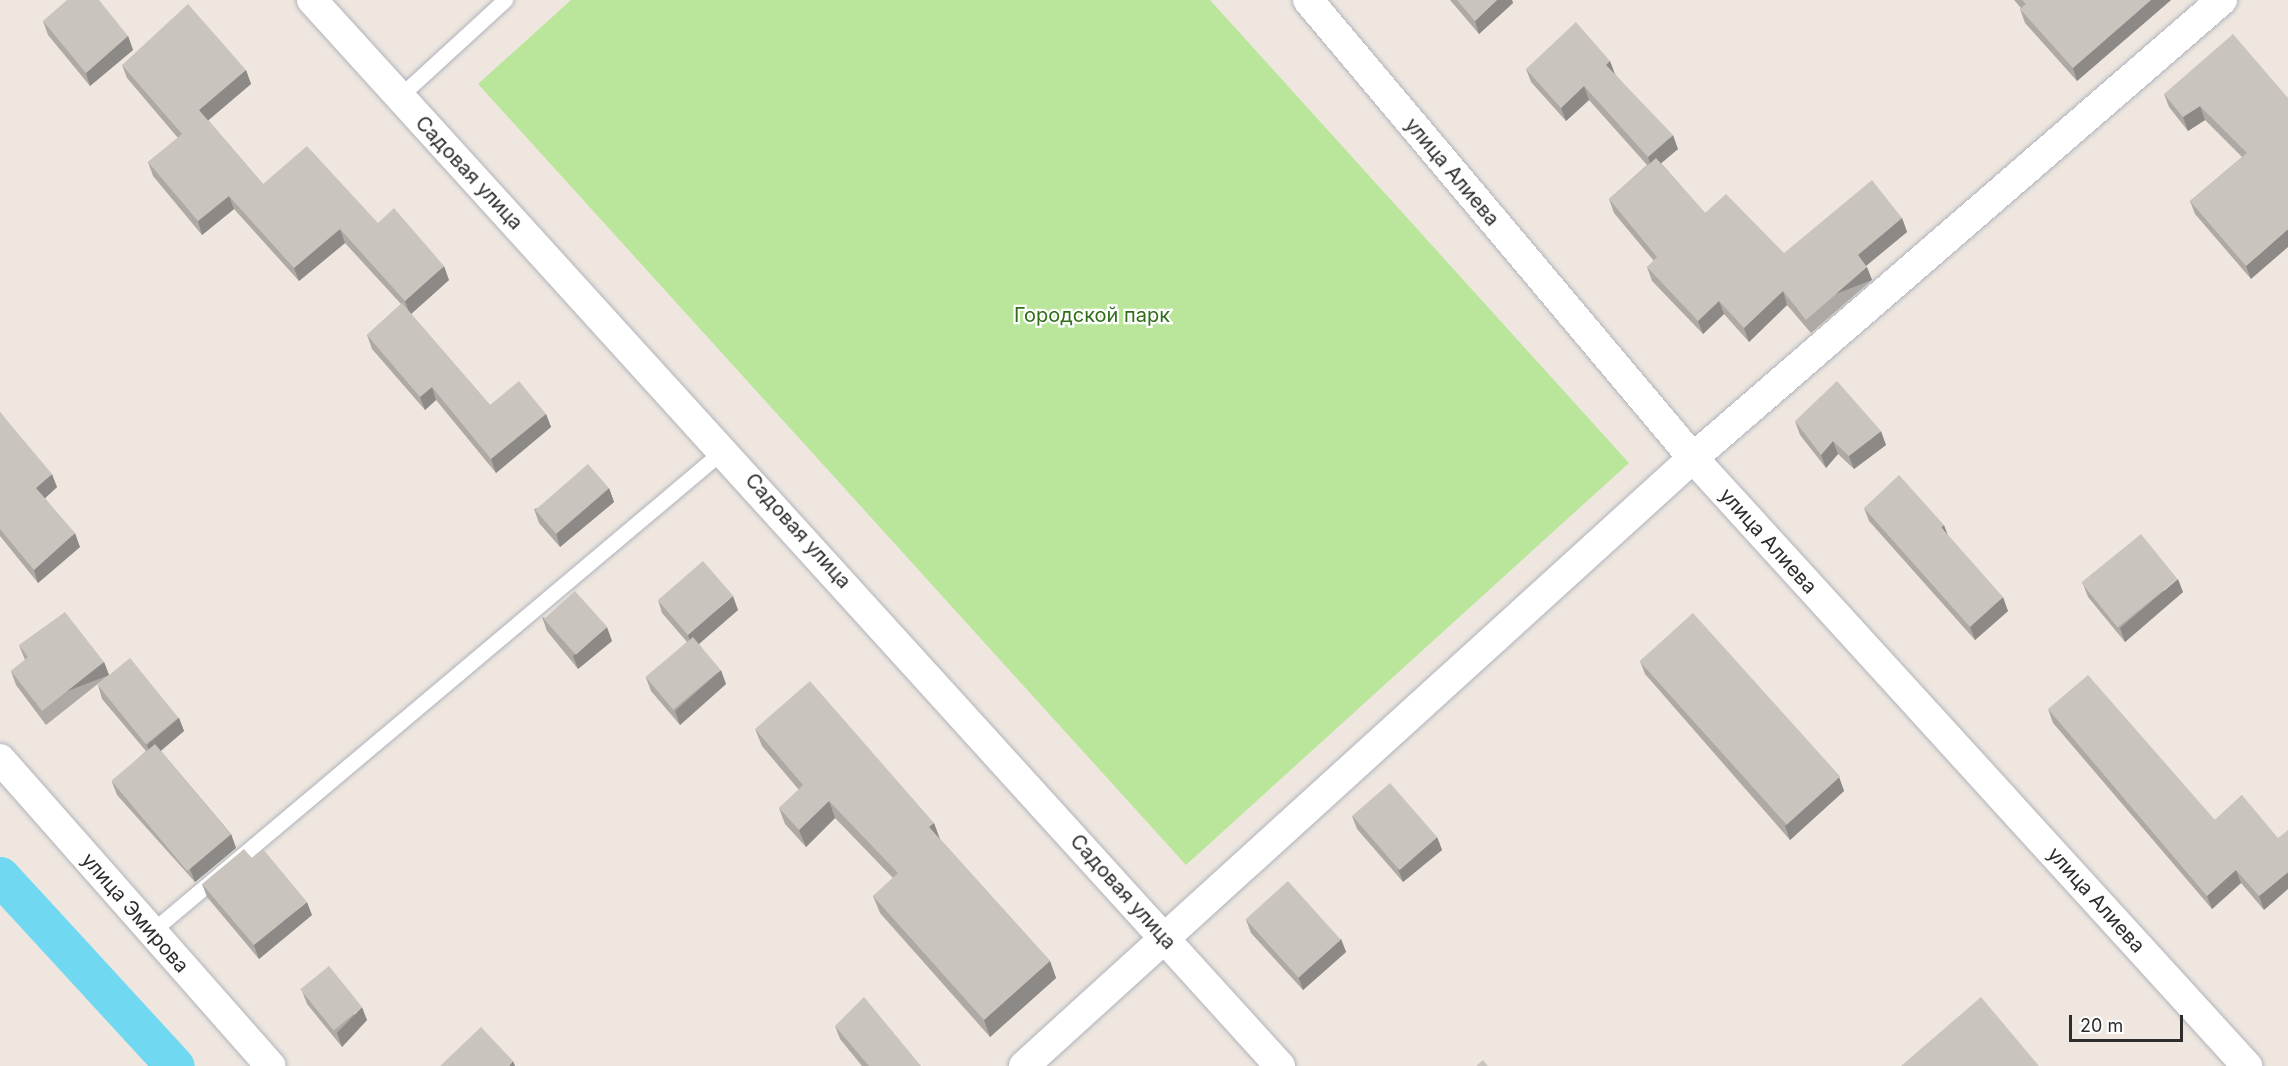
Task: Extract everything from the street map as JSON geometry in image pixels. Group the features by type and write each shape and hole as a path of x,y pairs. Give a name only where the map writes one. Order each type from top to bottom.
{"street":[{"name":"Садовая улица","path":"312,0 724,449 1280,1066"},
{"name":"улица Алиева","path":"1308,0 1693,459 2247,1066"},
{"path":"1024,1066 1693,459 2222,0"},
{"name":"улица Эмирова","path":"0,759 271,1066"}],"lane":[{"path":"399,97 505,0"},
{"path":"151,932 724,449"}],"green space":[{"name":"Городской парк","path":"571,0 1210,0 1629,463 1186,865 478,84"}],"building":[{"path":"67,0 99,0 128,36 86,73 43,21"},
{"path":"1457,0 1497,0 1475,21"},
{"path":"2022,0 2151,0 2073,68 2020,9 2026,4"},
{"path":"188,4 246,70 199,110 263,184 307,146 378,223 394,208 444,266 405,301 340,229 294,268 229,196 198,221 148,162 182,134 122,65"},
{"path":"1576,22 1610,61 1606,65 1673,135 1648,157 1584,86 1561,108 1526,69"},
{"path":"2233,34 2288,98 2288,229 2246,266 2190,201 2247,153 2200,106 2183,117 2164,94"},
{"path":"1656,158 1705,213 1726,194 1784,253 1872,180 1902,218 1858,255 1867,267 1806,320 1783,291 1744,328 1719,301 1698,321 1647,267 1657,257 1609,199"},
{"path":"402,303 490,405 519,381 546,414 491,459 432,387 420,397 367,335"},
{"path":"1837,381 1881,431 1849,456 1833,441 1821,455 1795,421"},
{"path":"0,412 52,474 36,488 75,533 34,570 0,529"},
{"path":"588,464 609,488 556,534 535,510"},
{"path":"1899,475 1944,525 1941,527 2003,597 1970,627 1864,508"},
{"path":"2141,534 2178,579 2118,628 2081,582"},
{"path":"703,561 733,596 688,635 658,600"},
{"path":"575,591 607,627 576,655 544,619"},
{"path":"65,612 104,662 42,711 11,671 28,657 19,645"},
{"path":"1693,613 1840,776 1787,825 1639,661"},
{"path":"693,637 721,670 673,710 646,677"},
{"path":"130,658 178,718 146,744 97,684"},
{"path":"2088,675 2215,820 2242,795 2278,838 2288,830 2288,872 2259,896 2236,870 2207,896 2048,709"},
{"path":"810,681 934,823 929,827 1050,961 984,1020 873,896 898,873 829,801 799,830 779,808 803,785 755,729"},
{"path":"155,744 231,834 187,871 111,781"},
{"path":"1390,783 1437,837 1400,870 1352,816"},
{"path":"244,849 252,858 263,849 307,902 254,945 202,884"},
{"path":"1288,881 1341,940 1299,978 1246,919"},
{"path":"329,966 362,1007 334,1030 300,989"},
{"path":"864,997 921,1066 869,1066 835,1026"},
{"path":"1981,997 2039,1066 1901,1066"},
{"path":"481,1027 513,1061 509,1066 440,1066"},
{"path":"1483,1060 1488,1066 1476,1066"}],"waterway":[{"path":"0,876 175,1066"}]}
